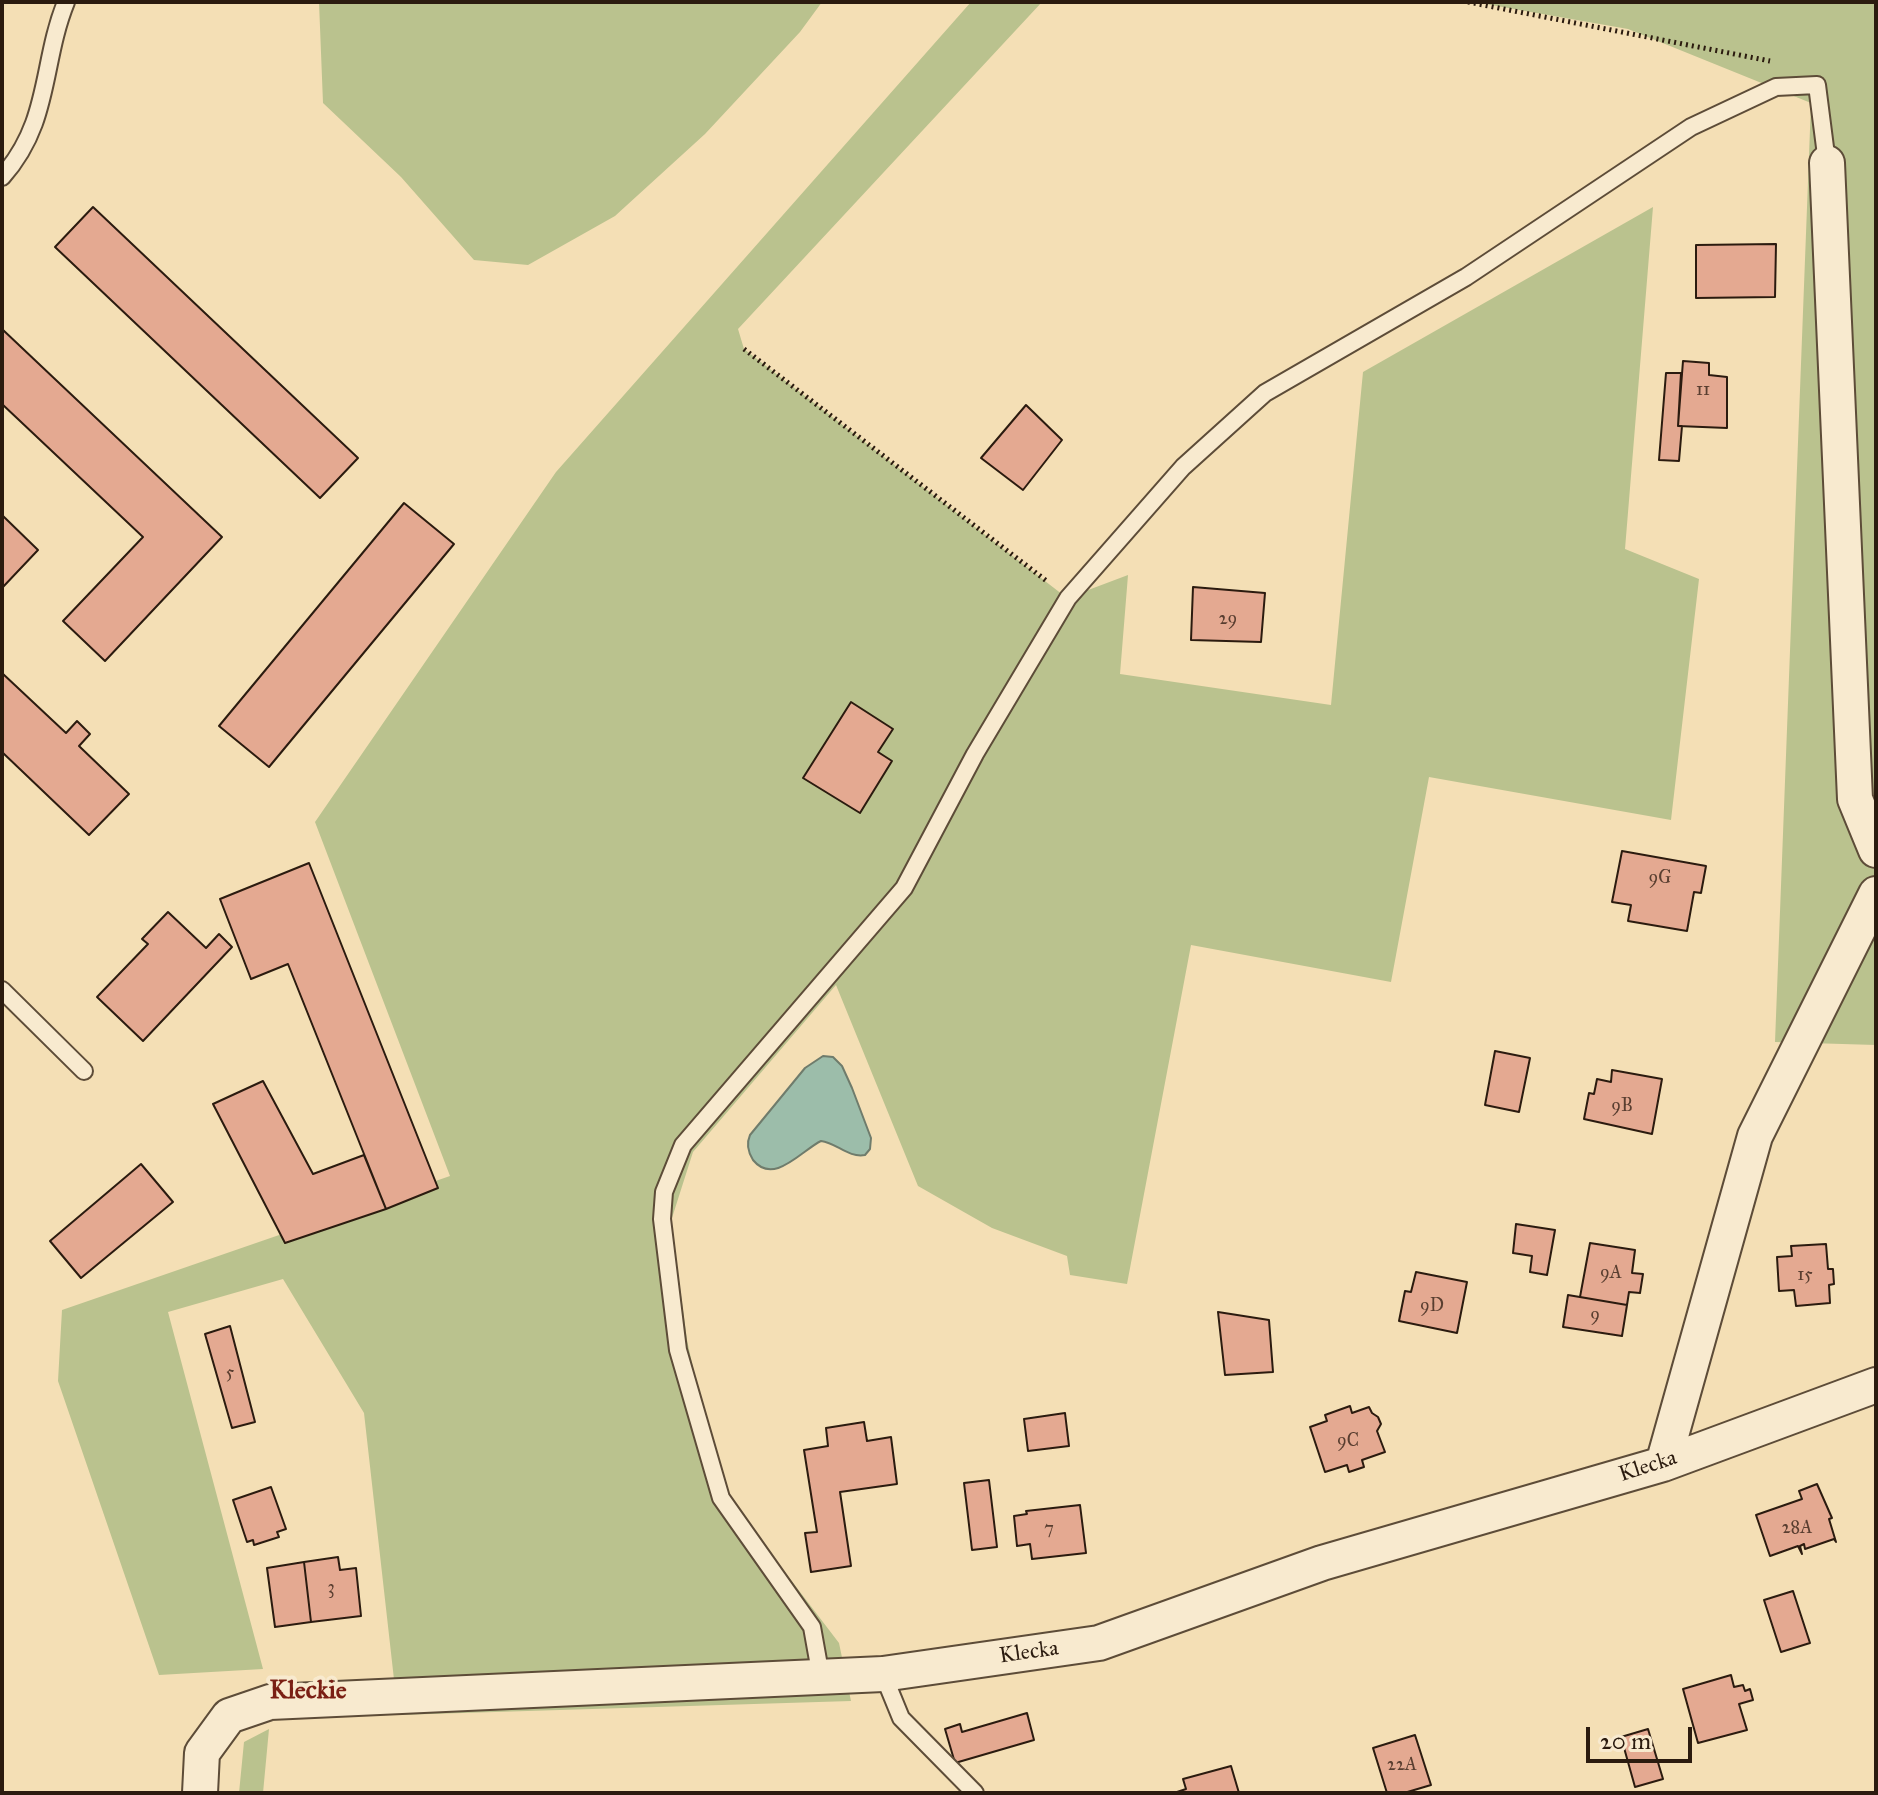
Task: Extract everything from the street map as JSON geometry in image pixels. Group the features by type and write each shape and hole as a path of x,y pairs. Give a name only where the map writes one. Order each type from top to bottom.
{"street":[{"path":"1827,163 1855,799 1876,850"},
{"path":"1663,1464 1755,1136 1876,894"},
{"name":"Klecka","path":"200,1793 202,1753 229,1716 270,1702 883,1674 1099,1643 1322,1563 1663,1464 1876,1385"}],"lane":[{"path":"2,177 21,157 42,101 66,2"},
{"path":"821,1677 812,1627 721,1498 678,1350 663,1248 662,1219 664,1192 683,1145 904,888 975,754 1068,598 1183,467 1265,393 1466,277 1691,127 1776,87 1817,85 1827,163"},
{"path":"2,990 84,1071"},
{"path":"883,1674 901,1718 975,1793"}],"path":[{"path":"1468,2 1780,63 1800,86"},
{"path":"744,349 1068,598"}],"green space":[{"path":"319,2 822,2 800,32 705,134 615,216 528,265 474,260 401,177 323,103"},
{"path":"971,2 1042,2 738,329 744,349 1067,598 1128,575 1120,674 1331,705 1363,372 1653,207 1625,549 1699,579 1671,820 1429,777 1391,982 1191,945 1127,1284 1070,1275 1067,1256 992,1228 918,1186 836,985 693,1152 671,1221 687,1340 704,1418 726,1495 839,1643 851,1701 398,1715 364,1413 283,1279 168,1312 263,1669 159,1675 58,1381 62,1310 450,1176 315,822 556,472"},
{"path":"1474,2 1876,2 1876,1045 1775,1042 1811,103 1628,29"},
{"path":"269,1729 263,1793 239,1793 244,1742"}],"shaded area":[{"path":"823,1056 833,1057 842,1066 871,1138 870,1149 865,1155 859,1155 821,1141 779,1168 761,1167 749,1151 750,1135 805,1068"}],"building":[{"path":"93,207 358,458 320,498 55,247"},
{"path":"1776,244 1775,297 1696,298 1696,245"},
{"path":"2,329 222,537 105,661 63,621 143,537 2,404"},
{"path":"1683,361 1709,363 1709,375 1727,377 1727,428 1678,426"},
{"path":"1666,373 1681,373 1679,461 1659,460"},
{"path":"1026,405 1062,440 1023,490 981,458"},
{"path":"404,503 454,544 269,767 219,726"},
{"path":"2,515 38,550 2,588"},
{"path":"1193,587 1265,593 1261,642 1191,640"},
{"path":"2,673 66,733 77,721 90,734 79,746 129,794 89,835 2,752"},
{"path":"851,702 893,729 878,752 892,761 860,813 803,778"},
{"path":"1622,851 1706,866 1701,893 1694,892 1687,931 1628,921 1631,905 1612,902"},
{"path":"309,863 438,1188 386,1209 288,964 251,979 220,899"},
{"path":"168,912 206,948 219,934 232,947 143,1041 97,997 148,944 142,939"},
{"path":"1495,1051 1530,1058 1519,1112 1485,1105"},
{"path":"1612,1070 1662,1079 1652,1134 1584,1119 1589,1093 1594,1094 1597,1079 1611,1082"},
{"path":"263,1081 313,1174 364,1155 386,1209 285,1243 213,1104"},
{"path":"141,1164 173,1202 81,1278 50,1241"},
{"path":"1516,1224 1555,1230 1547,1275 1530,1272 1532,1256 1513,1253"},
{"path":"1590,1243 1635,1250 1632,1273 1643,1274 1640,1293 1629,1292 1627,1305 1580,1297"},
{"path":"1826,1244 1828,1269 1833,1269 1834,1284 1829,1285 1830,1303 1796,1306 1794,1290 1779,1291 1777,1257 1792,1256 1791,1246"},
{"path":"1416,1272 1467,1282 1457,1333 1399,1321 1405,1291 1411,1292"},
{"path":"1568,1295 1627,1305 1622,1336 1563,1327"},
{"path":"1218,1312 1269,1320 1273,1372 1225,1375"},
{"path":"230,1326 255,1422 232,1428 205,1334"},
{"path":"1350,1406 1352,1413 1369,1407 1378,1417 1381,1424 1377,1431 1385,1452 1362,1460 1364,1467 1349,1472 1347,1465 1325,1472 1310,1427 1327,1421 1325,1415"},
{"path":"1065,1413 1069,1446 1028,1451 1024,1419"},
{"path":"864,1422 867,1441 891,1437 897,1484 840,1492 851,1566 811,1572 805,1533 817,1532 804,1450 828,1446 826,1428"},
{"path":"989,1480 997,1547 972,1550 964,1483"},
{"path":"1817,1484 1832,1518 1829,1519 1836,1542 1834,1539 1805,1549 1804,1544 1800,1546 1802,1554 1798,1546 1770,1556 1756,1515 1802,1499 1799,1491"},
{"path":"271,1487 286,1529 277,1532 279,1537 254,1545 253,1540 247,1542 233,1500"},
{"path":"1080,1505 1086,1553 1032,1559 1030,1544 1017,1546 1014,1516 1027,1514 1026,1511"},
{"path":"338,1557 340,1570 356,1568 361,1616 311,1622 304,1562"},
{"path":"304,1562 311,1622 275,1627 267,1568"},
{"path":"1793,1591 1810,1643 1781,1652 1764,1600"},
{"path":"1731,1675 1734,1687 1743,1685 1745,1691 1750,1689 1753,1700 1739,1704 1747,1730 1698,1743 1683,1689"},
{"path":"1027,1713 1034,1740 955,1763 945,1729 960,1724 962,1732"},
{"path":"1648,1729 1663,1779 1635,1787 1621,1737"},
{"path":"1415,1735 1431,1785 1404,1793 1387,1793 1373,1748"},
{"path":"1231,1766 1239,1793 1174,1793 1186,1789 1183,1779"}],"district":[{"name":"Kleckie","path":"308,1692"}]}
